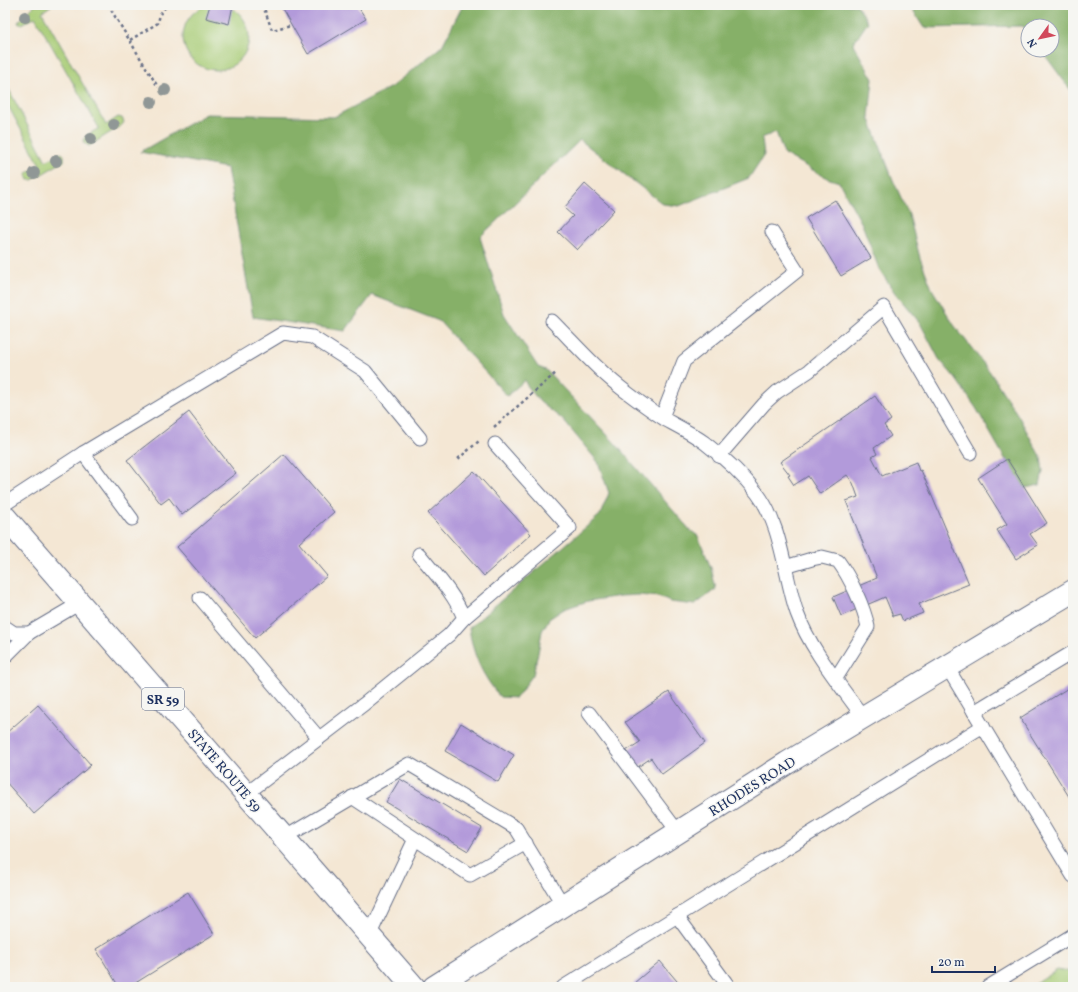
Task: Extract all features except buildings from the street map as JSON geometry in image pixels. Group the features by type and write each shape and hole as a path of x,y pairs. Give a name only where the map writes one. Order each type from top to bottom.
{"street":[{"name":"STATE ROUTE 59","path":"5,517 414,987"},
{"name":"RHODES ROAD","path":"434,987 793,760 1073,591"}],"lane":[{"path":"662,417 684,361 797,271 772,232"},
{"path":"719,456 764,404 809,370 884,307 970,453"},
{"path":"552,321 604,374 627,393 704,443 742,476 758,493 765,505 774,527 797,614 812,644 863,717"},
{"path":"5,504 83,453 282,333 312,337 365,371 420,438"},
{"path":"246,794 364,704 449,635 464,618 570,528 495,444"},
{"path":"83,453 132,519"},
{"path":"419,554 446,587 464,618"},
{"path":"784,567 822,557 838,561 846,572 866,617 868,627 836,678"},
{"path":"200,598 319,738"},
{"path":"5,657 29,633 80,603"},
{"path":"5,627 14,633 29,633"},
{"path":"974,712 1073,652"},
{"path":"947,667 1073,876"},
{"path":"589,713 678,832"},
{"path":"563,987 983,726"},
{"path":"284,838 409,764 516,828 563,905"},
{"path":"352,797 470,875 526,843"},
{"path":"369,936 415,839"},
{"path":"677,916 729,987"},
{"path":"988,987 1073,935"}],"path":[{"path":"108,5 158,87"},
{"path":"130,40 158,23 160,14 167,5"},
{"path":"268,5 262,6 272,30 291,24"},
{"path":"493,429 557,372"},
{"path":"458,459 481,439"}],"green space":[{"path":"216,4 229,7 239,14 246,24 249,37 246,50 239,60 229,67 216,70 203,67 193,60 186,50 183,37 186,24 193,14 203,7"},
{"path":"35,5 52,5 42,12 106,125 118,117 122,118 124,122 122,125 89,146 84,143 83,140 86,136 99,128 35,17 22,24 19,24 18,22"},
{"path":"463,5 857,5 868,22 853,44 873,79 869,117 893,180 909,215 920,258 932,289 954,325 990,372 1019,417 1041,458 1043,471 1040,485 1025,488 1004,457 976,408 956,379 939,359 920,323 895,293 879,269 862,224 839,182 827,178 784,154 776,132 762,138 764,155 749,178 679,206 663,204 580,140 480,237 504,314 538,367 546,370 614,442 690,530 698,536 711,568 716,589 695,605 670,602 659,597 639,595 588,601 564,609 549,619 542,631 533,675 516,698 500,697 488,681 479,665 473,648 469,628 600,515 609,493 598,462 563,420 540,402 526,384 525,380 507,396 439,321 372,295 345,331 253,317 227,168 140,152 206,114 334,117 391,87 442,46"},
{"path":"909,5 1073,5 1073,93 1047,58 1060,58 1060,18 1020,18 1020,26 924,28"},
{"path":"5,82 46,161 62,153 64,155 64,161 32,180 28,180 26,175 27,173 40,165 5,100"},
{"path":"1057,970 1073,972 1073,987 1031,987"}]}
